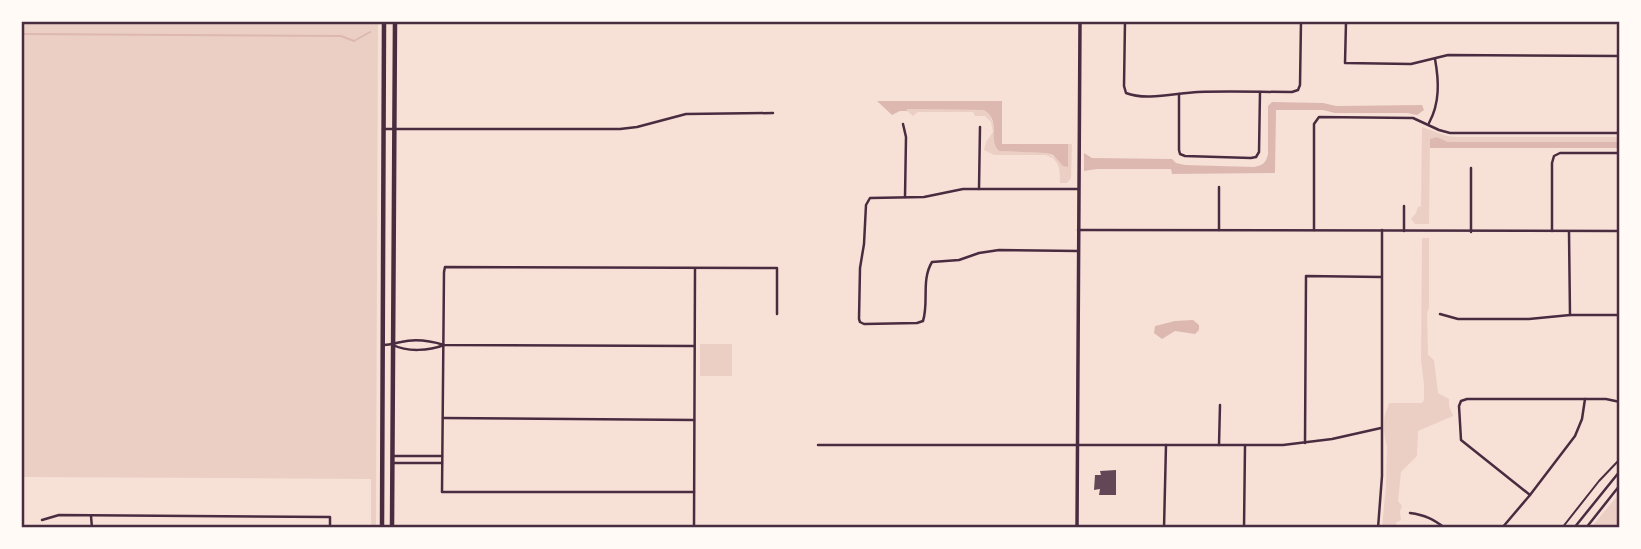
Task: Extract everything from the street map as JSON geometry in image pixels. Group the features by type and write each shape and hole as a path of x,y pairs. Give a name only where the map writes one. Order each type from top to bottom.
{"main road":[{"path":"382,528 384,21"},
{"path":"392,528 395,21"}],"street":[{"path":"1077,528 1080,21 1346,22 1345,63 1411,64 1448,55 1620,56"},
{"path":"1125,21 1124,86 1126,93 1133,96 1292,93 1300,85 1301,21"},
{"path":"1428,124 1435,112 1437,100 1438,76 1435,59"},
{"path":"1179,94 1180,154 1251,158 1256,157 1259,152 1260,92"},
{"path":"383,129 620,129 686,114 773,113"},
{"path":"1314,230 1314,124 1319,117 1413,118 1450,133 1620,133"},
{"path":"903,124 906,137 905,197"},
{"path":"979,189 980,127"},
{"path":"1552,231 1554,156 1560,153 1620,153"},
{"path":"1471,168 1471,232"},
{"path":"1219,187 1219,230"},
{"path":"1078,251 988,251 959,260 932,262 926,281 923,321 860,322 860,268 867,201 870,198 924,197 963,189 1079,189"},
{"path":"1404,206 1404,231"},
{"path":"1078,230 1620,231"},
{"path":"1378,528 1382,476 1382,230"},
{"path":"1569,232 1570,315"},
{"path":"694,492 442,492 445,267 777,268 778,314"},
{"path":"694,527 695,268"},
{"path":"1305,444 1306,276 1381,277"},
{"path":"1440,314 1449,318 1470,319 1620,315"},
{"path":"383,345 403,341 444,345 694,346"},
{"path":"393,345 402,349 435,349 444,345"},
{"path":"1502,528 1575,436 1582,419 1585,399"},
{"path":"1530,495 1461,440 1461,401 1620,401"},
{"path":"1219,445 1220,405"},
{"path":"443,418 694,419"},
{"path":"818,445 1245,446 1305,444 1381,428"},
{"path":"1164,528 1166,445"},
{"path":"1244,528 1245,446"},
{"path":"393,456 442,457"},
{"path":"393,463 442,464"},
{"path":"1574,528 1620,471"},
{"path":"1586,528 1620,485"},
{"path":"1410,513 1425,515 1445,528"},
{"path":"42,520 59,516 330,517 330,528"},
{"path":"91,516 92,528"}],"path":[{"path":"1562,528 1620,459"}],"shaded area":[{"path":"21,21 378,21 376,528 371,528 371,479 21,477"},
{"path":"877,101 1002,101 1002,144 1068,144 1068,167 1046,153 999,151 994,141 992,120 984,110 907,109 892,115"},
{"path":"1272,102 1323,103 1336,106 1422,105 1424,110 1417,115 1276,110 1275,173 1172,174 1171,169 1084,171 1084,153 1092,158 1172,159 1185,165 1260,165 1265,162 1268,154 1268,106"},
{"path":"907,109 984,110 993,124 999,151 1046,153 1068,166 1068,144 1072,144 1071,178 1067,183 1060,183 1058,165 1054,159 1045,155 994,155 984,150 993,132 991,122 985,116 975,116 973,112 918,112 913,116"},
{"path":"1422,127 1456,137 1620,137 1620,142 1448,142 1437,137 1430,140 1429,224 1415,224 1411,219 1421,206"},
{"path":"1437,137 1448,142 1620,142 1620,148 1430,148 1430,139"},
{"path":"1422,238 1429,238 1428,355 1434,360 1438,393 1449,399 1453,416 1418,431 1417,456 1401,472 1398,501 1402,506 1401,520 1396,523 1396,528 1382,528 1387,446 1384,418 1389,403 1422,403 1424,400 1421,360"},
{"path":"1193,320 1199,325 1195,334 1175,331 1162,339 1154,333 1155,326"},
{"path":"700,344 732,344 732,376 700,376"},
{"path":"1620,493 1620,528 1591,528 1594,524"}],"building":[{"path":"1116,470 1116,495 1099,495 1100,489 1094,490 1095,475 1101,475 1100,471"}],"waterway":[{"path":"21,34 341,36 354,41 370,32"}]}
